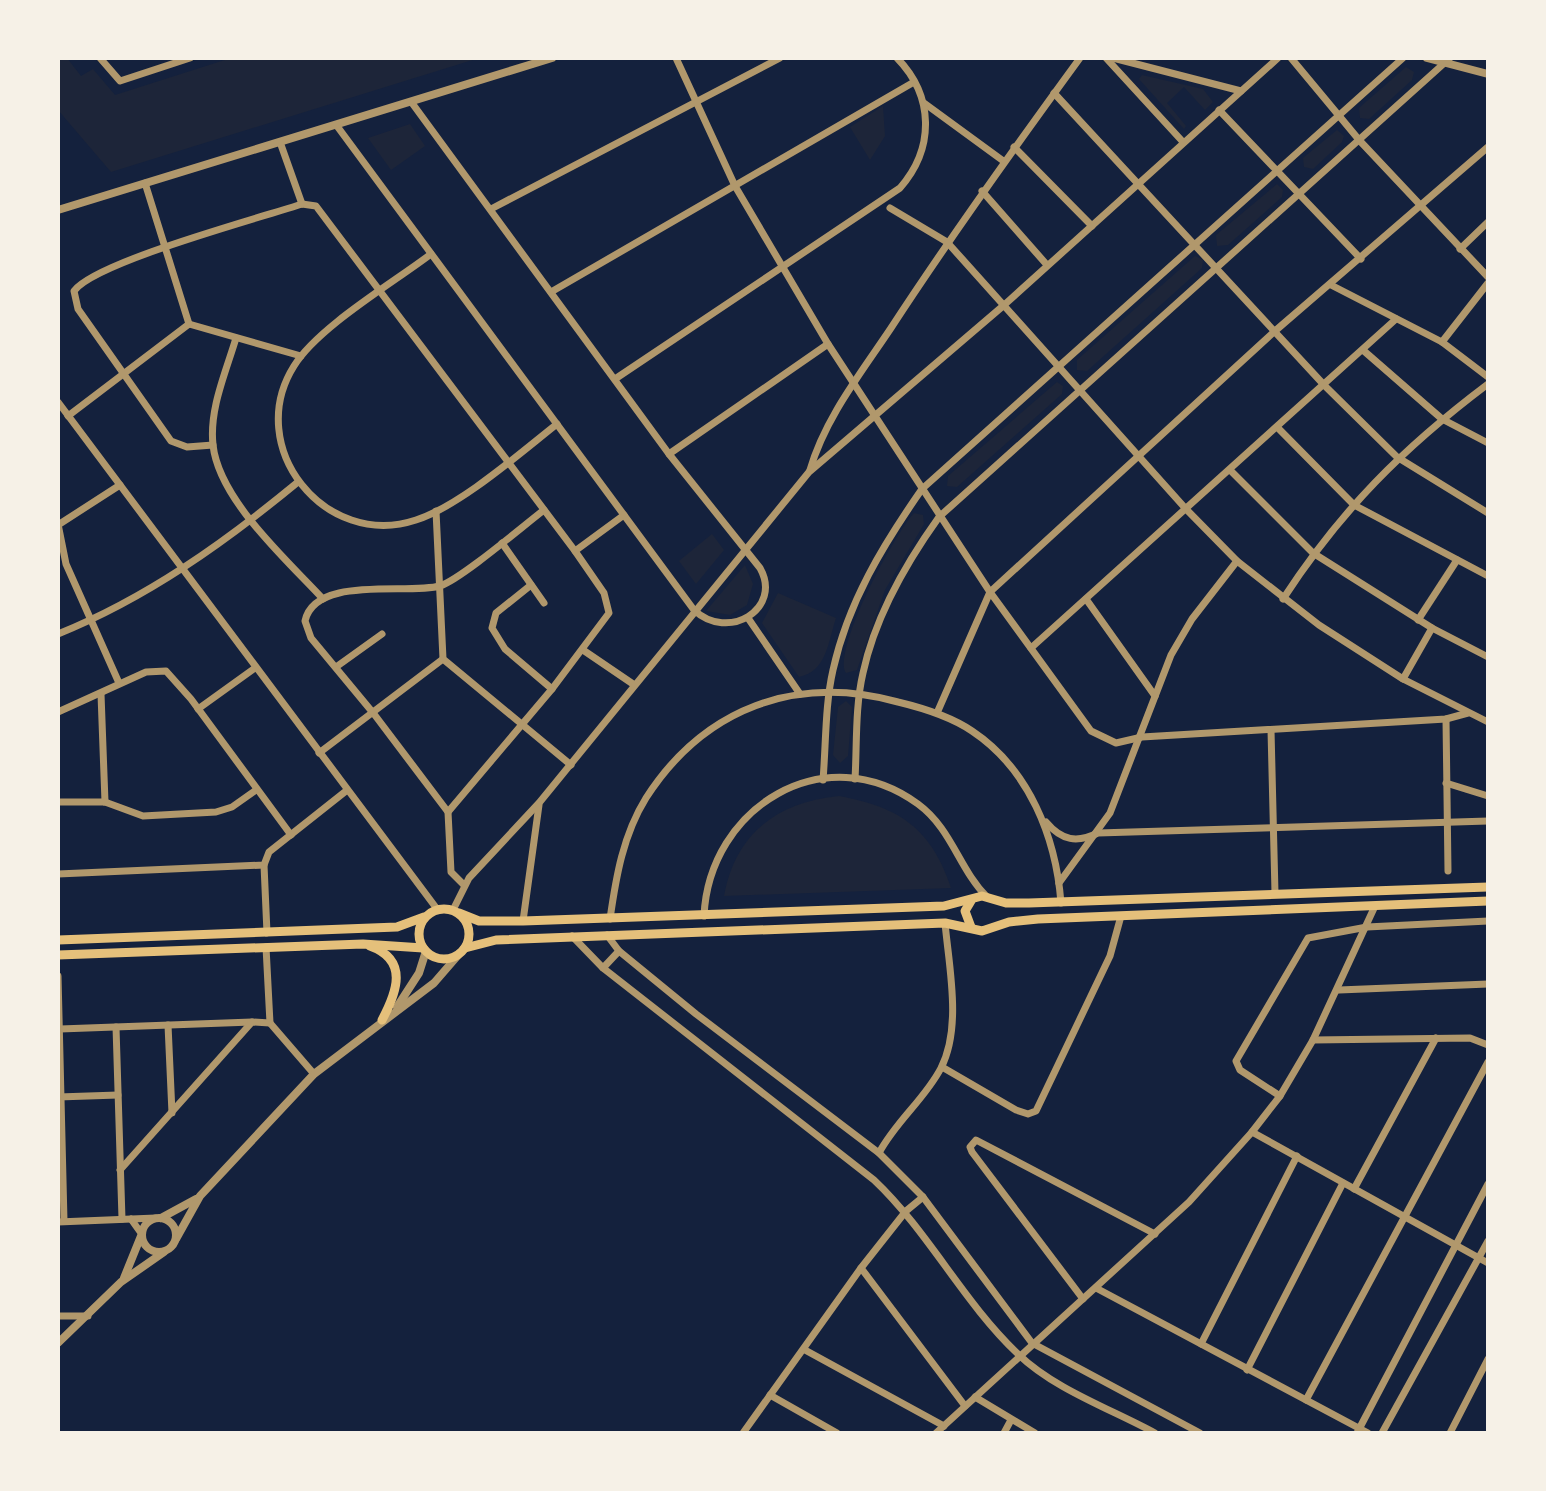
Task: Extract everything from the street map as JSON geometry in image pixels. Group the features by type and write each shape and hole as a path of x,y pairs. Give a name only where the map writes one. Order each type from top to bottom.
{"main road":[{"path":"58,940 397,927 437,909 479,921 523,921 944,906 989,898 1006,903 1061,903 1488,887"},
{"path":"989,898 1000,913 993,928"},
{"path":"971,927 965,911 972,900"},
{"path":"58,955 363,944 424,950 439,958 481,941 572,936 945,923 982,931 1009,922 1488,901"},
{"path":"456,912 469,933 462,950"},
{"path":"424,917 418,933 424,950"},
{"path":"363,944 384,953 398,974 395,995 382,1020"}],"street":[{"path":"100,58 120,81 176,60 190,58"},
{"path":"58,210 552,58"},
{"path":"676,58 735,186 828,344 939,517 1091,731 1116,743 1142,737 1446,719 1468,713"},
{"path":"491,209 780,58"},
{"path":"615,379 900,188 925,145 924,103 898,58"},
{"path":"809,472 818,444 855,382 1002,160 1080,58"},
{"path":"1106,58 1183,142"},
{"path":"1113,58 1241,91"},
{"path":"456,912 464,885 571,765 633,684 809,472 1003,306 1278,58"},
{"path":"1291,58 1360,141 1488,277"},
{"path":"823,780 830,692 845,629 863,583 887,539 922,489 1403,58"},
{"path":"1427,58 1448,60 1488,74"},
{"path":"855,779 863,673 892,594 914,551 939,517 1302,195 1448,60"},
{"path":"551,292 914,82"},
{"path":"1054,93 1325,386 1397,457 1488,513"},
{"path":"337,126 694,610 709,621 722,624 748,618 762,600 764,576 669,454 412,103"},
{"path":"924,103 1002,160"},
{"path":"1219,110 1361,259"},
{"path":"280,142 302,204"},
{"path":"1014,147 1092,226"},
{"path":"937,713 990,592 1275,331 1488,147"},
{"path":"145,183 189,324"},
{"path":"982,191 1047,265"},
{"path":"213,445 187,447 171,441 121,375 78,309 74,291 80,284 108,269 302,204 322,210 575,551 610,608 583,650 448,812"},
{"path":"890,208 947,242 1186,509 1237,561 1283,599 1403,679 1488,722"},
{"path":"1460,249 1488,222"},
{"path":"431,254 316,340 301,356 282,392 278,423 283,454 298,482 321,506 367,525 399,525 436,511 557,424"},
{"path":"1442,342 1488,283"},
{"path":"1331,285 1442,342 1488,377"},
{"path":"1031,648 1396,319"},
{"path":"189,324 301,356"},
{"path":"68,416 189,324"},
{"path":"236,338 218,393 213,445 223,477 251,520 323,599"},
{"path":"669,454 828,344"},
{"path":"1364,351 1442,419 1488,443"},
{"path":"1283,599 1313,553 1397,457 1488,384"},
{"path":"58,402 437,909"},
{"path":"1278,428 1354,505 1488,576"},
{"path":"1230,470 1313,553 1418,620 1488,657"},
{"path":"58,634 91,621 183,570 298,482"},
{"path":"119,683 62,565 58,524 120,485"},
{"path":"464,885 451,872 448,812 305,628 306,615 323,599 362,590 441,586 544,510"},
{"path":"436,511 443,659 571,765"},
{"path":"575,551 624,515"},
{"path":"502,543 544,603"},
{"path":"1418,620 1457,560"},
{"path":"1059,883 1110,813 1142,737 1155,696 1192,619 1237,561"},
{"path":"531,585 496,613 492,628 505,649 552,689"},
{"path":"1086,599 1155,696"},
{"path":"748,618 800,694"},
{"path":"1403,679 1432,628"},
{"path":"336,667 382,634"},
{"path":"583,650 633,684"},
{"path":"319,753 443,659"},
{"path":"198,709 255,668"},
{"path":"58,712 119,683 160,670 175,679 291,835"},
{"path":"610,919 627,835 645,800 666,771 727,718 759,702 830,692 860,694 937,713 972,731 991,746 1030,795 1042,817 1052,842 1061,903"},
{"path":"101,694 105,802"},
{"path":"1446,719 1448,871"},
{"path":"1271,730 1275,893"},
{"path":"704,916 712,867 739,822 782,791 823,780 855,779 894,790 928,812 954,844 971,878 989,898"},
{"path":"1446,783 1488,796"},
{"path":"58,802 105,802 143,816 216,812 232,807 256,790"},
{"path":"267,933 266,855 346,791"},
{"path":"523,921 539,803"},
{"path":"1042,817 1066,839 1086,839 1098,833 1488,821"},
{"path":"58,874 264,865"},
{"path":"971,878 972,900"},
{"path":"936,1433 1155,1234 1252,1132 1280,1096 1313,1040 1339,990 1375,906"},
{"path":"942,1067 1016,1110 1028,1114 1036,1111 1110,956 1121,916"},
{"path":"1280,1096 1240,1070 1238,1055 1303,943 1314,935 1367,927 1488,921"},
{"path":"879,1153 895,1126 942,1067 951,1020 945,923"},
{"path":"607,935 619,951 696,1014 879,1153 923,1197 1032,1343 1200,1433"},
{"path":"572,936 603,968 874,1180 906,1211 985,1317 1019,1355 1039,1371 1155,1433"},
{"path":"266,947 270,1023 314,1074"},
{"path":"394,1011 419,973 424,950"},
{"path":"58,1343 121,1282 164,1252 176,1239 200,1196 314,1074 434,983 462,950"},
{"path":"603,968 619,951"},
{"path":"58,976 61,1222 158,1218 171,1223 176,1239"},
{"path":"1339,990 1488,984"},
{"path":"120,1170 252,1022"},
{"path":"60,1029 270,1023"},
{"path":"168,1025 172,1113"},
{"path":"116,1027 120,1170 127,1219 141,1234 149,1249 164,1252"},
{"path":"1354,1189 1436,1038"},
{"path":"1313,1040 1470,1038 1488,1045"},
{"path":"1306,1400 1488,1062"},
{"path":"60,1097 118,1095"},
{"path":"1252,1132 1488,1263"},
{"path":"1083,1299 972,1152 970,1145 980,1140 1155,1234"},
{"path":"1201,1344 1297,1156"},
{"path":"1247,1370 1343,1183"},
{"path":"1358,1431 1488,1184"},
{"path":"121,1282 145,1225 200,1196"},
{"path":"743,1433 861,1268 906,1211 923,1197"},
{"path":"1382,1433 1488,1241"},
{"path":"861,1268 965,1406"},
{"path":"1096,1288 1358,1431 1368,1433"},
{"path":"58,1316 88,1316"},
{"path":"805,1350 944,1426"},
{"path":"1450,1433 1488,1359"},
{"path":"770,1395 837,1433"},
{"path":"975,1397 1035,1433"},
{"path":"1004,1433 1011,1420"}],"shaded area":[{"path":"58,58 67,58 81,76 93,69 115,95 231,58 479,58 111,172 58,110"},
{"path":"1406,67 1414,72 1412,80 1369,119 1360,118 1359,108"},
{"path":"1142,75 1203,89 1213,102 1205,110 1184,87 1167,103 1186,126 1184,129 1139,79"},
{"path":"883,106 885,136 870,160 850,127"},
{"path":"410,124 425,146 391,170 368,138"},
{"path":"1337,130 1344,136 1342,142 1313,169 1304,167 1303,158"},
{"path":"1277,184 1283,190 1282,197 1228,245 1217,246 1216,235"},
{"path":"1195,256 1203,260 1202,268 1087,371 1077,370 1077,360"},
{"path":"1057,382 1063,386 1062,394 957,487 947,486 948,476"},
{"path":"914,513 923,515 924,524 885,590 857,670 846,673 844,660 856,618 880,566"},
{"path":"712,534 724,550 696,584 679,561"},
{"path":"745,565 753,584 747,605 730,615 706,611"},
{"path":"778,593 836,618 821,662 808,674 799,677 762,623"},
{"path":"846,701 852,707 848,756 840,763 833,755 838,707"},
{"path":"839,796 879,807 910,824 934,850 951,888 724,896 738,855 762,825 796,805"}]}
